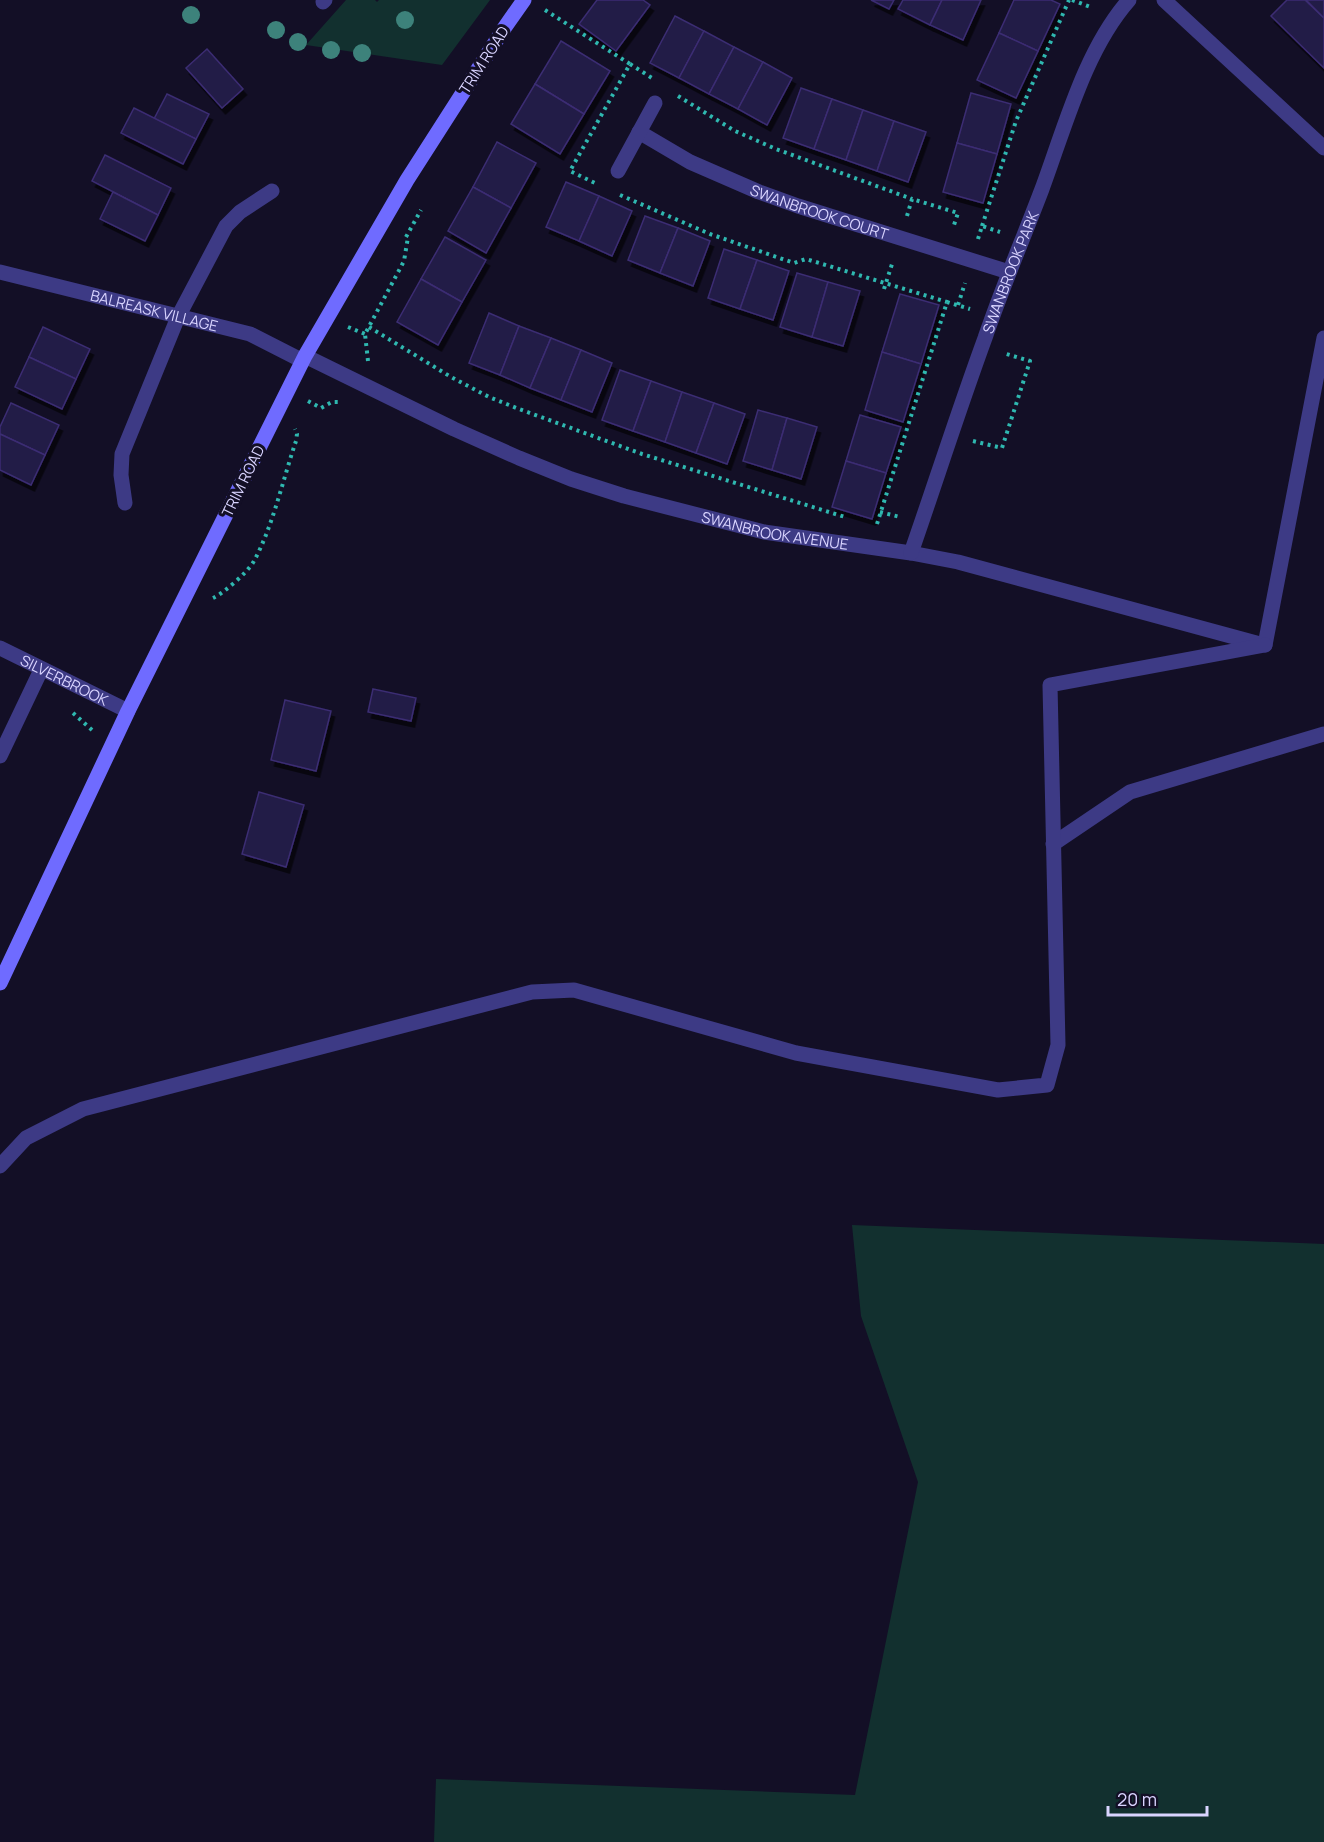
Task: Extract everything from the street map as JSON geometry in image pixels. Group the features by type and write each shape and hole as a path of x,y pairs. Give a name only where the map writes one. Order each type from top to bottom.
{"main road":[{"name":"TRIM ROAD","path":"0,983 128,711 304,358 407,180 524,0"}],"street":[{"name":"SWANBROOK PARK","path":"911,553 992,316 1066,121 1089,67 1113,20 1129,0"},
{"path":"1164,0 1324,148"},
{"path":"618,171 655,103"},
{"name":"SWANBROOK COURT","path":"639,132 690,162 759,192 1009,272"},
{"path":"125,503 121,475 122,454 178,317 226,226 240,212 272,190"},
{"name":"BALREASK VILLAGE","path":"0,272 250,334 304,358"},
{"path":"0,1166 26,1138 83,1109 532,992 574,990 796,1053 998,1089 1047,1085 1058,1045 1050,685 1265,645 1324,338"},
{"name":"SWANBROOK AVENUE","path":"304,358 497,448 571,479 624,496 764,532 958,562 1265,645"},
{"name":"SILVERBROOK","path":"0,648 128,711"},
{"path":"0,756 41,670"},
{"path":"1053,844 1130,792 1324,734"}],"path":[{"path":"982,226 1016,121 1069,0"},
{"path":"630,64 658,83"},
{"path":"678,96 735,131 776,149 912,199"},
{"path":"366,368 368,362 365,334 404,261 408,237"},
{"path":"876,526 947,302 992,316"},
{"path":"369,327 451,377 489,397 519,409 642,454 853,519"},
{"path":"357,331 365,334"},
{"path":"314,404 321,408 332,402 341,402"},
{"path":"182,602 215,597 253,564 273,511 297,434"},
{"path":"62,680 54,695 94,733"}],"green space":[{"path":"346,0 375,0 377,2 379,0 490,0 442,65 306,45"},
{"path":"852,1225 1324,1244 1324,1842 434,1842 436,1779 855,1795 918,1482 861,1316"}],"building":[{"path":"597,0 643,0 650,5 616,51 579,24"},
{"path":"871,0 894,0 889,9"},
{"path":"903,0 942,0 930,25 898,9"},
{"path":"942,0 981,0 963,40 930,25"},
{"path":"1014,0 1051,0 1060,4 1038,51 999,33"},
{"path":"1287,0 1305,0 1324,18 1324,68 1271,16"},
{"path":"1306,0 1324,0 1324,18"},
{"path":"675,16 704,31 679,78 650,63"},
{"path":"704,31 734,47 709,94 679,78"},
{"path":"999,33 1038,51 1016,98 977,80"},
{"path":"561,41 610,71 584,114 535,84"},
{"path":"734,47 763,62 738,109 709,94"},
{"path":"207,49 243,89 222,108 186,68"},
{"path":"763,62 792,78 767,125 738,109"},
{"path":"535,84 584,114 560,154 511,124"},
{"path":"801,88 832,99 814,149 783,138"},
{"path":"971,93 1011,104 997,154 957,143"},
{"path":"167,94 209,114 196,139 154,119"},
{"path":"832,99 863,110 846,160 814,149"},
{"path":"134,108 196,139 183,164 121,133"},
{"path":"863,110 894,121 877,171 846,160"},
{"path":"894,121 926,132 908,182 877,171"},
{"path":"497,142 536,163 511,208 473,187"},
{"path":"957,143 997,154 983,203 943,192"},
{"path":"105,155 171,188 158,215 92,181"},
{"path":"566,182 599,196 579,241 546,227"},
{"path":"473,187 511,208 486,253 448,231"},
{"path":"113,192 158,215 145,241 100,219"},
{"path":"599,196 632,211 612,256 579,241"},
{"path":"645,216 678,228 660,273 628,260"},
{"path":"678,228 710,241 693,286 660,273"},
{"path":"445,237 486,260 462,302 421,279"},
{"path":"724,249 757,260 740,309 708,298"},
{"path":"757,260 789,271 773,320 740,309"},
{"path":"797,273 828,282 812,337 780,327"},
{"path":"421,279 462,302 438,345 397,322"},
{"path":"828,282 860,291 843,346 812,337"},
{"path":"900,294 939,305 921,364 882,352"},
{"path":"489,313 519,326 500,375 469,363"},
{"path":"519,326 551,338 530,388 500,375"},
{"path":"43,327 90,349 76,379 29,357"},
{"path":"551,338 581,350 561,400 530,388"},
{"path":"581,350 612,363 592,412 561,400"},
{"path":"882,352 921,364 903,422 865,410"},
{"path":"29,357 76,379 62,409 15,387"},
{"path":"620,370 651,381 633,431 602,420"},
{"path":"651,381 682,392 665,442 633,431"},
{"path":"682,392 714,403 696,453 665,442"},
{"path":"11,403 59,425 45,455 0,434 0,427"},
{"path":"714,403 745,414 727,464 696,453"},
{"path":"758,410 787,418 772,470 743,461"},
{"path":"860,415 901,427 886,473 846,461"},
{"path":"787,418 817,427 801,479 772,470"},
{"path":"0,434 45,455 31,485 0,470"},
{"path":"846,461 886,473 872,519 832,507"},
{"path":"373,689 416,698 411,721 368,712"},
{"path":"285,700 331,711 316,771 271,760"},
{"path":"259,792 304,805 286,867 242,854"}]}
